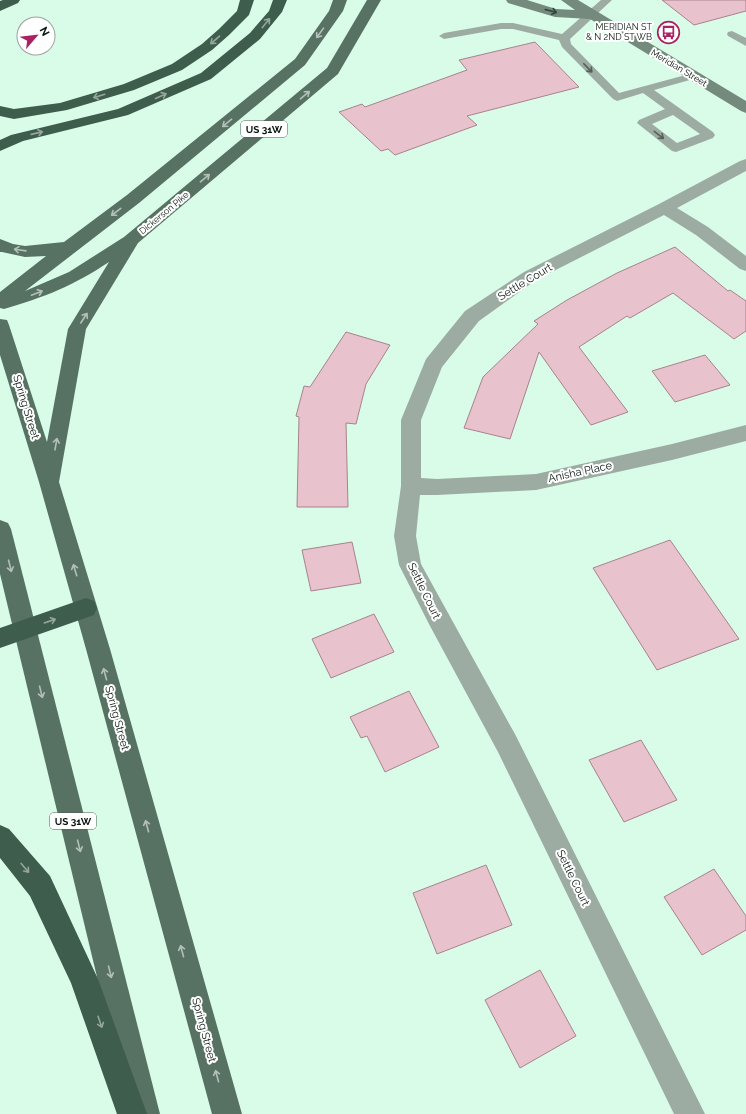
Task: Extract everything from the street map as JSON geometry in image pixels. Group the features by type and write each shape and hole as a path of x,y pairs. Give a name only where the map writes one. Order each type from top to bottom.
{"highway":[{"path":"0,7 13,0"},
{"path":"0,110 14,114 62,107 129,87 177,67 207,47 224,32 244,12 248,0"},
{"path":"0,146 17,138 123,112 206,76 255,36 275,12 280,0"},
{"path":"0,638 86,608"},
{"path":"0,838 40,886 84,979 132,1114"}],"main road":[{"name":"US 31W","path":"0,303 69,247 134,199 300,62 336,11 340,0"},
{"name":"Dickerson Pike","path":"49,482 76,329 132,239 333,71 374,0"},
{"path":"0,303 38,293 75,276 132,239"},
{"path":"0,244 7,248 27,251 69,247"},
{"name":"Spring Street","path":"0,325 49,482 86,608 227,1114"},
{"name":"US 31W","path":"0,529 145,1114"}],"street":[{"name":"Meridian Street","path":"513,0 555,13 592,15"},
{"name":"Meridian Street","path":"568,0 746,108"},
{"name":"Settle Court","path":"690,1114 507,744 410,565 405,536 411,486 411,420 433,364 472,316 530,276 665,208 746,164"},
{"path":"665,208 702,231 746,264"},
{"name":"Anisha Place","path":"411,486 437,487 536,482 672,452 746,433"}],"lane":[{"path":"564,38 608,0"},
{"path":"444,36 501,26 513,26 564,38"},
{"path":"732,34 746,43"},
{"path":"564,38 566,45 617,97 693,76"},
{"path":"646,90 709,134 676,148 643,123 674,110"}],"building":[{"path":"662,0 746,0 746,11 694,25"},
{"path":"535,42 579,87 467,116 477,125 395,155 388,149 381,151 339,112 362,104 365,107 467,70 459,60"},
{"path":"675,247 728,291 730,290 746,301 746,331 734,339 673,293 630,318 627,316 579,347 628,412 591,425 539,352 510,439 464,428 483,377 538,324 534,321 567,300 617,273"},
{"path":"346,332 390,345 366,384 356,424 346,423 348,507 297,507 299,417 296,416 304,386 310,387"},
{"path":"705,355 730,385 675,402 652,371"},
{"path":"670,540 739,639 657,670 593,568"},
{"path":"352,542 361,583 311,591 302,550"},
{"path":"374,614 394,652 331,678 312,639"},
{"path":"409,691 439,747 385,772 367,736 361,738 350,717"},
{"path":"641,740 677,800 624,822 589,760"},
{"path":"486,865 512,925 437,954 413,893"},
{"path":"714,869 746,916 746,930 702,955 664,897"},
{"path":"540,970 576,1036 520,1068 485,1000"}],"place":[{"name":"MERIDIAN ST & N 2ND ST WB","path":"668,32"}]}
